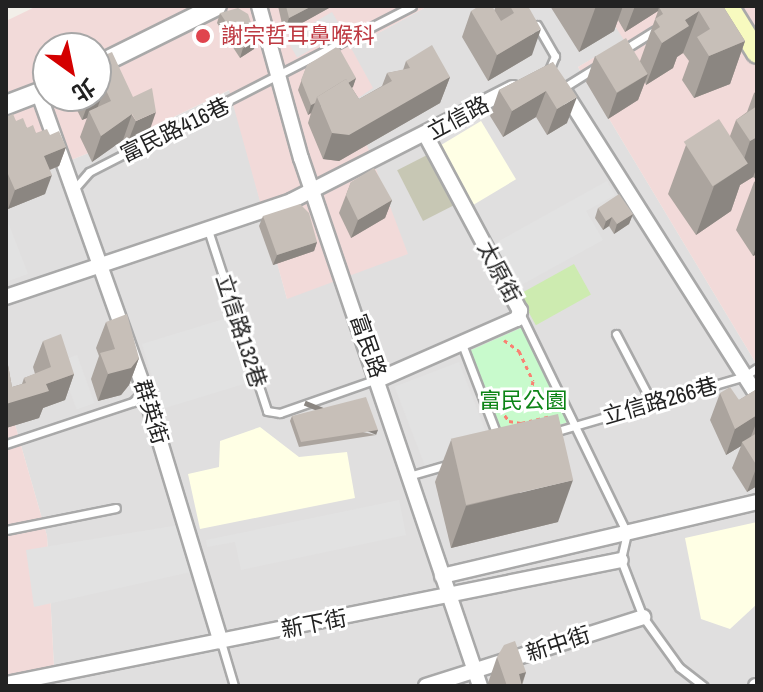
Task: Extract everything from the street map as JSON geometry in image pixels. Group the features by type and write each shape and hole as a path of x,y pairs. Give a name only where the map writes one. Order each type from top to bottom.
{"main road":[{"path":"728,6 757,53"}],"street":[{"path":"112,58 217,6"},
{"name":"富民路","path":"259,6 314,191 380,379 480,686"},
{"path":"536,77 563,88 751,372 757,395"},
{"name":"立信路","path":"6,297 314,191 536,77"},
{"path":"6,105 32,96"},
{"name":"群英街","path":"50,112 144,389 221,642"},
{"name":"太原街","path":"380,379 517,319 520,311 426,136"},
{"path":"442,576 757,502"},
{"name":"新下街","path":"6,684 449,598 621,560"},
{"name":"新中街","path":"426,686 643,617"}],"lane":[{"name":"富民路416巷","path":"76,187 89,172 279,78 412,6"},
{"path":"533,19 555,56 536,77"},
{"path":"615,55 667,22"},
{"path":"563,88 602,64"},
{"name":"立信路132巷","path":"208,230 267,411 280,413 380,379"},
{"path":"520,311 627,533 621,560 643,617 679,667 703,686"},
{"path":"616,334 652,403"},
{"path":"462,344 502,448"},
{"name":"立信路266巷","path":"545,435 751,372"},
{"path":"6,444 133,402 144,389"},
{"path":"412,475 457,462"},
{"path":"6,530 116,508"},
{"path":"221,642 234,686"}],"path":[{"path":"494,344 505,339 519,351 533,381 531,392"},
{"path":"498,407 509,421 521,423 541,415 574,426"}],"shaded area":[{"path":"37,6 428,6 351,48 373,88 351,103 408,254 287,299 229,90 151,128 6,186 6,21"},
{"path":"428,6 602,6 625,40 578,67 757,365 757,686 55,686 47,536 6,393 6,186 151,128 230,90 287,299 351,102 351,48"},
{"path":"602,6 757,6 757,365 578,67 624,40"},
{"path":"332,12 343,31 297,58 286,38"},
{"path":"481,121 516,179 473,205 438,147"},
{"path":"431,153 457,204 423,221 397,170"},
{"path":"607,181 615,195 586,211 603,240 514,289 490,246"},
{"path":"6,217 28,274 6,282"},
{"path":"227,318 247,383 162,409 142,344"},
{"path":"77,355 94,403 77,409 59,361"},
{"path":"459,362 490,443 426,468 395,387"},
{"path":"6,393 47,536 55,686 6,686"},
{"path":"260,427 299,457 347,452 355,498 200,529 188,474 219,467 220,441"},
{"path":"399,500 406,535 241,570 235,542 207,547 206,540"},
{"path":"757,522 757,604 730,629 701,619 685,538"},
{"path":"179,525 191,572 34,607 26,550"}],"green space":[{"path":"574,264 591,295 536,325 519,295"},
{"name":"富民公園","path":"523,327 568,422 505,441 469,351"}],"building":[{"path":"286,6 312,6 289,18"},
{"path":"479,6 492,6 501,21 514,13 510,6 528,6 541,29 497,55 471,11"},
{"path":"723,6 745,41 709,56 697,37 710,29 699,11 685,20 689,26 662,43 654,31 660,27 655,19 663,14 659,7"},
{"path":"238,8 248,14 257,40 243,48 220,13"},
{"path":"626,38 648,74 617,93 595,57"},
{"path":"432,45 450,77 349,135 332,133 317,97 346,79 359,99 392,81 387,73 410,68 406,61"},
{"path":"338,46 356,78 348,83 346,79 317,97 311,105 301,80 307,65"},
{"path":"112,52 133,97 152,88 156,112 136,121 132,114 101,136 89,112 112,112"},
{"path":"553,62 577,97 557,109 546,91 512,111 499,90"},
{"path":"757,106 757,137 750,141 736,120"},
{"path":"13,114 16,121 23,118 27,128 33,125 36,133 47,129 50,135 59,131 66,147 44,156 52,175 15,190 6,175 6,117"},
{"path":"719,119 748,163 713,186 684,142"},
{"path":"374,168 392,200 358,220 346,195 351,182"},
{"path":"619,194 633,214 617,224 612,217 606,221 598,208"},
{"path":"300,204 309,213 317,242 277,255 263,216"},
{"path":"127,314 139,358 131,368 108,374 100,353 115,349 106,322"},
{"path":"61,334 74,374 46,384 49,391 6,404 6,354 12,387 26,383 24,378 51,367 43,341"},
{"path":"730,387 739,400 757,389 757,415 735,429 720,393"},
{"path":"366,397 378,430 301,442 292,416"},
{"path":"558,414 573,480 466,505 451,439"},
{"path":"757,433 757,466 742,442"},
{"path":"515,641 526,672 519,674 522,686 507,686 497,657 504,645"}],"place":[{"name":"謝宗哲耳鼻喉科","path":"203,36"}]}
